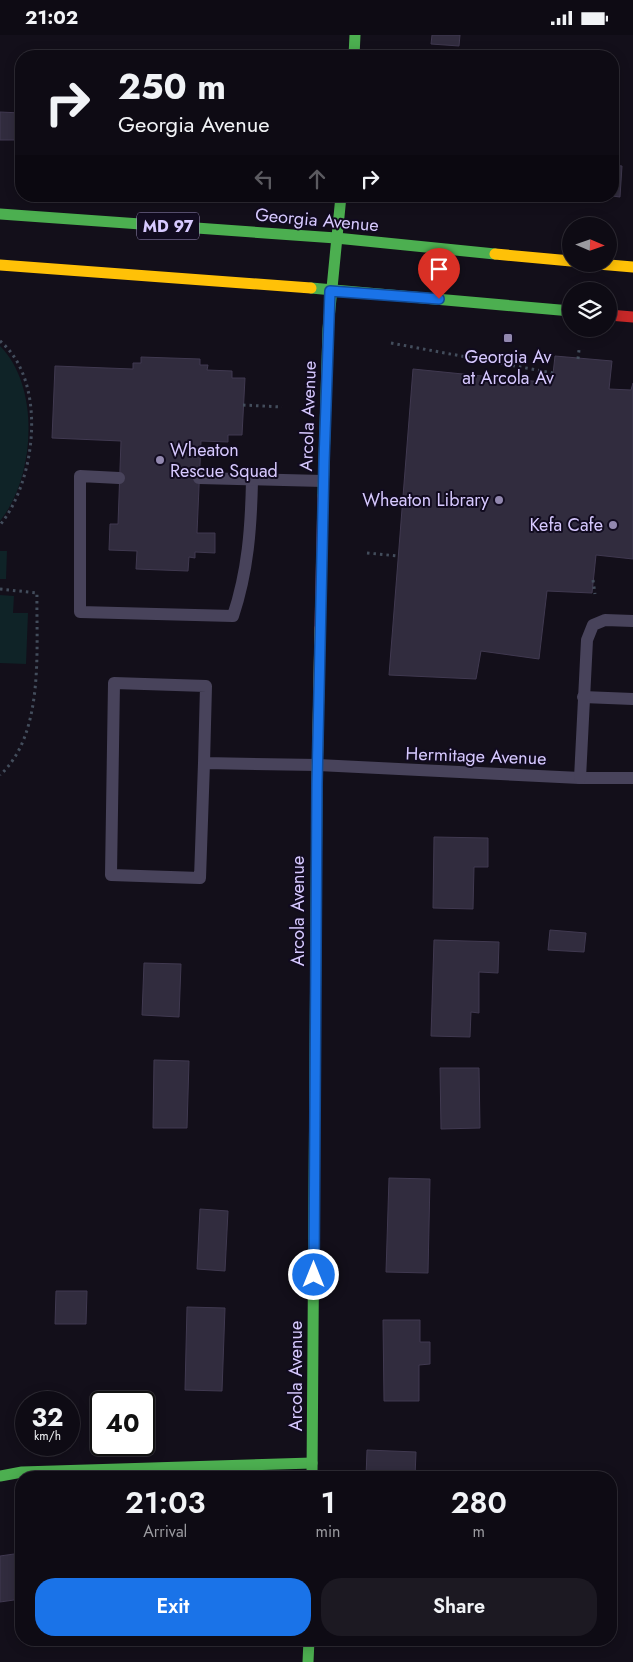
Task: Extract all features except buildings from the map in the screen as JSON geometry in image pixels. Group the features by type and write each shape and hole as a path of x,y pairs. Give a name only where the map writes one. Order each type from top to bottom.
{"street":[{"path":"354,50 355,35"},
{"name":"Arcola Avenue","path":"312,1471 318,765 323,481 330,291 341,202"},
{"name":"Georgia Avenue","path":"0,214 336,238 562,260"},
{"path":"0,265 562,310"},
{"path":"618,266 633,267"},
{"path":"617,316 633,317"},
{"path":"54,1471 312,1463"},
{"path":"0,1476 15,1473"},
{"path":"308,1646 308,1662"}],"lane":[{"path":"119,478 80,476 80,612 233,615 242,587 248,557 252,481"},
{"path":"199,478 252,481 323,481"},
{"path":"580,778 583,697 588,640 593,625 605,620 633,621"},
{"path":"114,683 206,686 204,763 200,878 111,875 114,683"},
{"path":"583,697 633,699"},
{"name":"Hermitage Avenue","path":"204,763 318,765 580,778 633,778"}],"path":[{"path":"0,341 9,349 22,375 28,395 31,429 30,456 20,495 0,525"},
{"path":"391,343 553,373"},
{"path":"578,359 579,350"},
{"path":"243,405 282,407"},
{"path":"367,553 398,556"},
{"path":"593,580 595,594"},
{"path":"0,589 37,593 32,715 14,756 0,775"}],"green space":[{"path":"0,346 13,364 22,385 27,408 28,433 26,458 21,481 12,503 0,521"},
{"path":"0,551 7,551 6,579 0,579"},
{"path":"0,595 14,596 13,613 28,613 26,664 0,663"}],"traffic: fast":[{"path":"354,50 355,35"},
{"path":"323,496 328,329 340,202"},
{"path":"0,214 336,238 495,254"},
{"path":"311,288 562,310"},
{"path":"312,1471 317,784"},
{"path":"54,1471 312,1463"},
{"path":"0,1476 15,1473"},
{"path":"308,1662 309,1646"}],"traffic: slow":[{"path":"495,254 562,260"},
{"path":"0,265 311,288"},
{"path":"618,266 633,267"},
{"path":"317,784 320,628"}],"traffic: jam":[{"path":"617,316 633,317"},
{"path":"320,628 323,496"}],"place":[{"name":"Georgia Av at Arcola Av","path":"508,338"},
{"name":"Wheaton Rescue Squad","path":"160,460"},
{"name":"Wheaton Library","path":"499,500"},
{"name":"Kefa Cafe","path":"613,525"}],"route":[{"path":"314,1275 316,845 324,462 330,291 439,299"}]}
